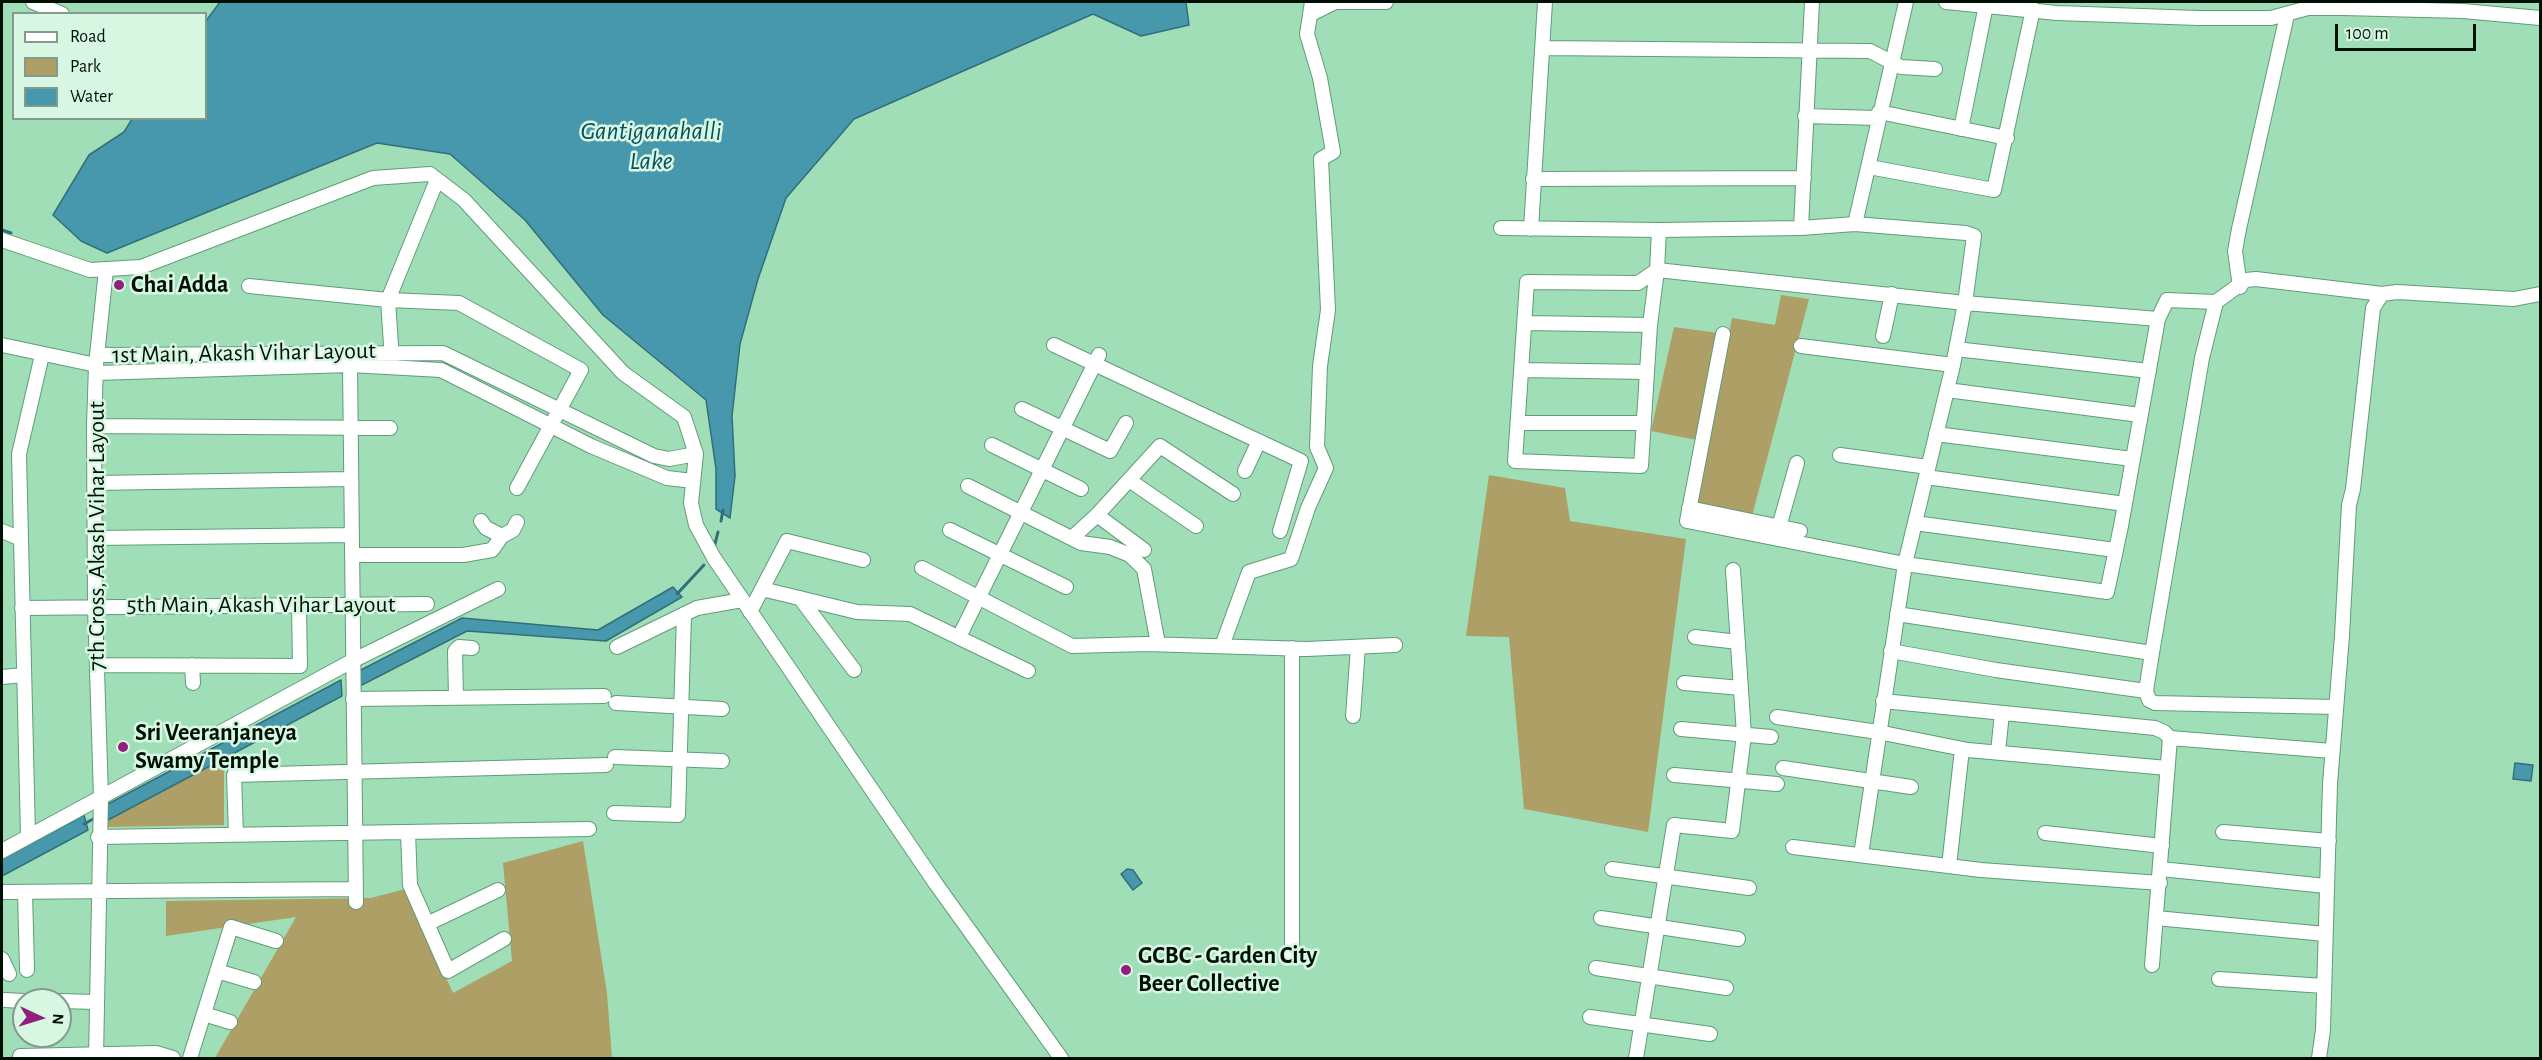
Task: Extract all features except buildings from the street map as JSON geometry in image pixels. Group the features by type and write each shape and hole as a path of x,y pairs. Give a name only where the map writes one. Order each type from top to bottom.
{"street":[{"path":"33,2 57,12"},
{"path":"1222,646 1249,572 1291,559 1308,508 1326,468 1317,447 1320,366 1328,310 1321,159 1333,152 1320,78 1307,34 1307,21 1312,8 1335,2 1386,2"},
{"path":"1530,229 1545,2"},
{"path":"1801,228 1804,116 1811,50 1812,2"},
{"path":"1855,224 1906,2"},
{"path":"1946,2 2198,18 2271,18 2308,8 2463,11 2541,18"},
{"path":"1961,129 1986,5"},
{"path":"1869,167 1994,190 2007,138 2032,9"},
{"path":"2240,287 2235,251 2287,15"},
{"path":"1542,48 1870,51 1902,67 1935,69"},
{"path":"1804,116 1879,115 2007,138"},
{"path":"2,240 90,270 141,267 373,178 430,174 464,200 623,374 684,417 696,454 691,503 696,525 714,558 936,884 1061,1059"},
{"path":"1533,179 1804,178"},
{"path":"392,358 388,300 437,180"},
{"path":"1501,228 1659,230 1801,228 1855,224 1966,233 1974,236 1965,303 1953,365 1905,564 1861,855"},
{"path":"1659,230 1657,270 1650,325 1641,466 1515,460 1527,282 1638,282 1657,270 1965,303 2158,319"},
{"name":"7th Cross, Akash Vihar Layout","path":"96,1056 100,805 95,606 94,426 96,365 106,270"},
{"path":"1723,334 1687,521 1905,564 2107,592 2126,504 2158,319 2167,300 2216,302 2240,287 2246,280 2256,279 2382,294 2397,292 2514,299 2541,294"},
{"path":"249,286 388,300 459,303 581,370 561,412 517,488"},
{"path":"1883,336 1892,294"},
{"path":"2319,1059 2323,1030 2332,750 2342,636 2349,505 2353,489 2369,326 2373,308 2382,294"},
{"path":"2216,302 2202,358 2152,653 2146,691 2148,700 2155,703 2336,707"},
{"path":"1526,323 1650,325"},
{"path":"2,345 96,365 350,365 443,353 654,456 669,459 696,454"},
{"path":"1054,345 1097,360 1302,461 1280,531"},
{"path":"1801,346 1953,365"},
{"path":"1956,349 2148,371"},
{"path":"28,836 19,454 42,355"},
{"path":"392,358 441,370 551,426 667,478 693,481"},
{"name":"1st Main, Akash Vihar Layout","path":"96,365 392,358"},
{"path":"959,637 1097,360"},
{"path":"2,892 98,891 356,896 350,365"},
{"path":"1522,370 1647,372"},
{"path":"1947,390 2140,415"},
{"path":"1022,409 1110,450 1126,423"},
{"path":"1518,423 1644,423"},
{"path":"94,426 390,428"},
{"path":"1936,434 2133,459"},
{"path":"1245,471 1259,441"},
{"path":"992,445 1081,489"},
{"path":"1072,538 1161,446 1233,494"},
{"path":"1840,455 1927,472 2126,504"},
{"path":"1779,527 1797,463"},
{"path":"94,483 351,479"},
{"path":"1129,480 1196,526"},
{"path":"968,486 1072,538 1130,555 1144,569 1158,644"},
{"path":"1689,508 1800,531"},
{"path":"1097,514 1144,550"},
{"path":"481,521 486,528 502,536"},
{"path":"352,555 463,555 492,550 502,536 513,531 517,522"},
{"path":"1915,523 2115,550"},
{"path":"950,530 1066,587"},
{"path":"2,531 21,539"},
{"path":"95,538 351,535"},
{"path":"618,647 697,608 746,606 762,588 787,541 863,560"},
{"path":"922,568 1072,646 1158,644 1292,648 1395,645"},
{"path":"1636,1059 1674,825 1732,831 1744,735 1733,570"},
{"path":"762,588 857,612 910,614 1028,670"},
{"path":"2,850 28,836 100,805 352,664 498,589"},
{"path":"800,598 854,670"},
{"name":"5th Main, Akash Vihar Layout","path":"22,608 428,604"},
{"path":"97,665 300,666 299,606"},
{"path":"615,813 678,815 684,614"},
{"path":"1897,614 2152,653"},
{"path":"1695,638 1738,642"},
{"path":"1353,716 1358,646"},
{"path":"456,698 455,651 459,647 472,648"},
{"path":"1292,648 1292,954"},
{"path":"1891,651 1996,670 2146,691"},
{"path":"192,665 193,683"},
{"path":"2,677 24,675"},
{"path":"1684,683 1741,688"},
{"path":"353,693 456,698 610,700 722,709"},
{"path":"1883,701 2155,728 2170,738 2332,750"},
{"path":"1998,752 2002,713"},
{"path":"1777,717 1878,732 1962,749 2168,768"},
{"path":"1681,729 1771,737"},
{"path":"2152,965 2170,738"},
{"path":"1949,866 1962,749"},
{"path":"236,834 234,776 610,761 680,759 722,761"},
{"path":"1783,768 1911,787"},
{"path":"1674,775 1777,784"},
{"path":"98,837 589,829"},
{"path":"408,832 410,885 448,970 504,939"},
{"path":"2223,832 2329,841"},
{"path":"2045,833 2162,846"},
{"path":"1793,847 1949,866 2326,886"},
{"path":"1612,869 1749,888"},
{"path":"427,924 498,890"},
{"path":"25,892 27,970"},
{"path":"1601,918 1738,939"},
{"path":"2156,918 2325,934"},
{"path":"190,1059 231,927 276,941"},
{"path":"2,959 9,974"},
{"path":"1596,968 1726,988"},
{"path":"217,971 254,982"},
{"path":"2219,979 2324,986"},
{"path":"5,1000 12,1000"},
{"path":"72,1001 96,1002"},
{"path":"204,1014 230,1022"},
{"path":"1590,1017 1710,1034"},
{"path":"20,1056 156,1053 173,1059"}],"green space":[{"path":"1781,295 1809,299 1752,516 1697,505 1732,318 1775,325"},
{"path":"1674,327 1718,333 1697,440 1651,431"},
{"path":"1489,475 1565,488 1570,521 1686,539 1648,832 1524,809 1509,637 1466,636"},
{"path":"224,759 224,825 108,827 108,820"},
{"path":"583,841 607,993 612,1058 215,1058 296,917 166,936 166,901 371,898 405,889 453,993 512,961 503,863"}],"water":[{"name":"Gantiganahalli Lake","path":"220,2 1186,2 1189,25 1141,36 1093,14 854,119 786,198 758,279 740,344 732,416 735,476 730,518 716,509 716,469 706,400 603,315 525,220 450,154 377,143 107,253 81,241 53,215 89,155 124,132 131,120 207,120 207,20"},
{"path":"673,587 682,597 606,641 467,631 356,688 355,673 462,618 598,630"},
{"path":"341,680 342,696 108,820 108,804"},
{"path":"2515,763 2533,765 2531,781 2513,779"},
{"path":"84,815 88,830 2,876 2,859"},
{"path":"1127,869 1133,870 1142,883 1133,890 1121,874"}],"waterway":[{"path":"2,230 11,233"},
{"path":"721,521 723,510"},
{"path":"714,548 718,532"},
{"path":"677,594 704,565"},
{"path":"84,824 97,817"}],"place":[{"name":"Chai Adda","path":"119,285"},
{"name":"Sri Veeranjaneya Swamy Temple","path":"123,747"},
{"name":"GCBC - Garden City Beer Collective","path":"1126,970"}]}
